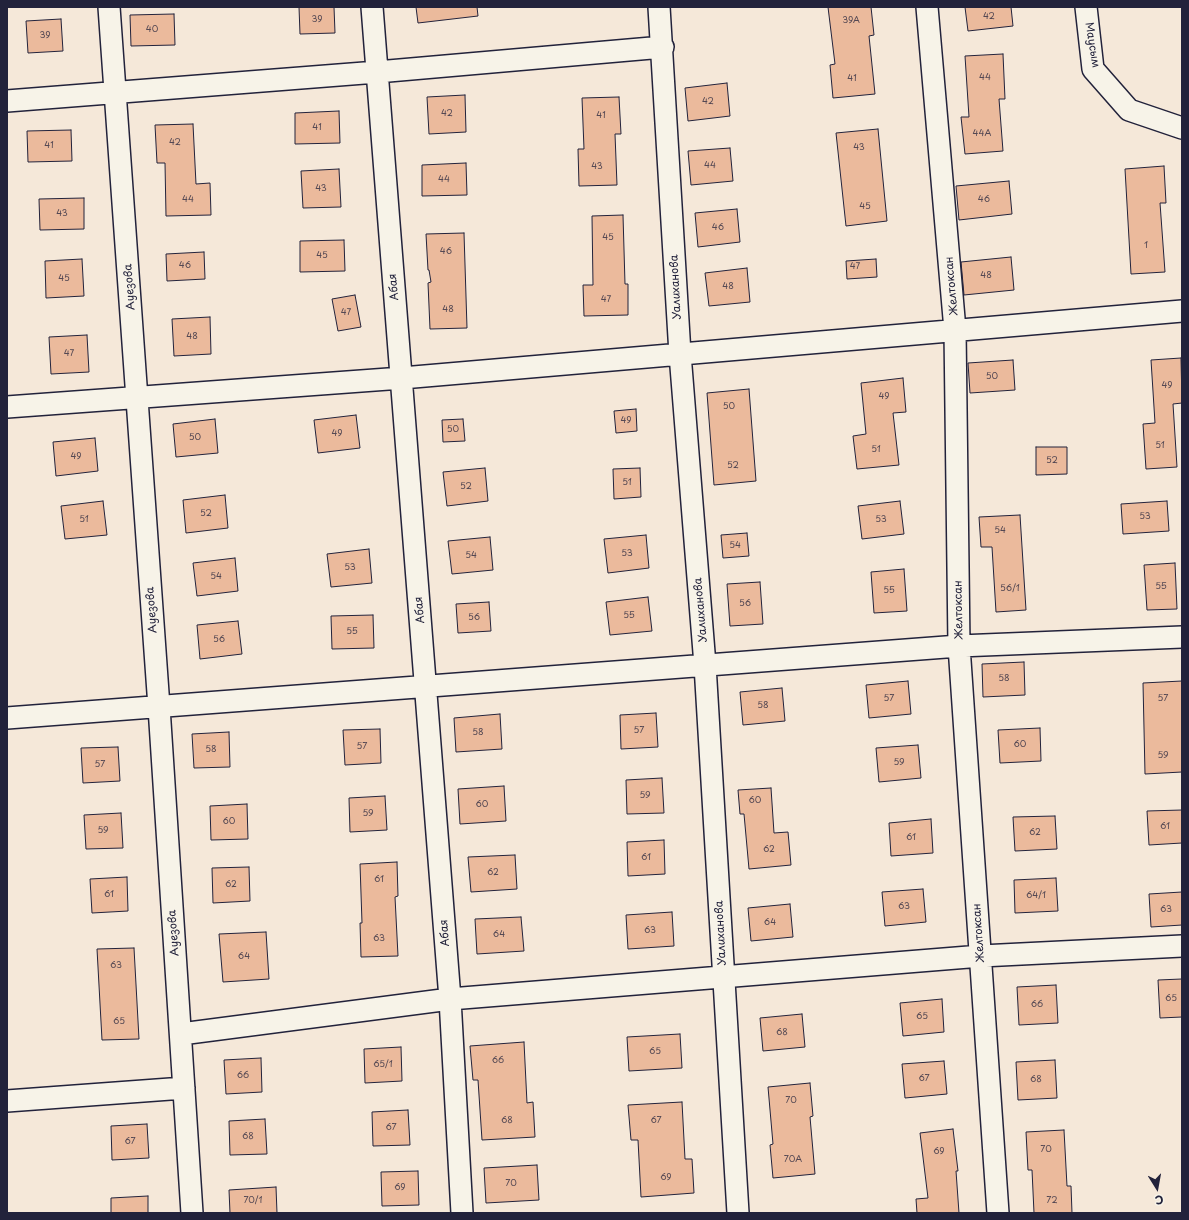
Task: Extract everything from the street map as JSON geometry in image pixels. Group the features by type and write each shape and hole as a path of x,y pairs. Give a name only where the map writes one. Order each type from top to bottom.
{"street":[{"name":"Ауезова","path":"109,7 159,707 192,1213"},
{"name":"Абая","path":"372,7 450,999 462,1213"},
{"name":"Уалиханова","path":"659,7 663,47 680,354 705,666 738,1213"},
{"name":"Желтоксан","path":"927,7 956,330 959,646 998,1213"},
{"name":"Маусым","path":"1086,7 1093,69 1129,110 1182,128"},
{"path":"7,101 377,72 663,47"},
{"path":"7,407 402,378 1182,310"},
{"path":"7,718 426,688 959,646 1182,637"},
{"path":"181,1034 450,999 724,978 980,956 1182,946"},
{"path":"7,1101 184,1088"}],"building":[{"path":"299,7 334,7 335,33 300,34"},
{"path":"416,7 477,7 478,16 418,23"},
{"path":"828,7 871,7 874,35 869,36 875,94 833,98 830,65 835,64"},
{"path":"965,7 1011,7 1013,26 968,31"},
{"path":"174,14 175,45 131,46 130,15"},
{"path":"61,19 63,51 28,53 26,21"},
{"path":"1003,54 1005,99 999,99 1003,151 965,154 961,117 969,117 965,56"},
{"path":"727,83 730,116 688,121 685,88"},
{"path":"465,95 466,132 429,134 427,97"},
{"path":"619,97 621,134 615,134 617,185 579,186 578,149 584,149 582,98"},
{"path":"339,111 340,143 295,144 295,113"},
{"path":"193,124 196,184 210,183 211,215 166,216 165,163 157,163 155,125"},
{"path":"878,129 887,221 846,226 836,133"},
{"path":"71,130 72,161 28,162 27,131"},
{"path":"730,148 733,181 691,185 688,151"},
{"path":"466,163 467,195 422,196 422,165"},
{"path":"1164,166 1166,203 1160,203 1165,272 1131,274 1125,169"},
{"path":"339,169 341,207 303,208 301,171"},
{"path":"1009,181 1012,214 959,220 956,186"},
{"path":"84,198 84,229 40,230 39,199"},
{"path":"737,209 740,242 698,247 695,213"},
{"path":"623,215 625,284 628,284 628,315 584,316 583,285 593,285 592,216"},
{"path":"464,233 467,328 430,329 428,283 431,282 428,270 426,234"},
{"path":"344,240 345,271 300,272 300,241"},
{"path":"204,252 205,279 167,281 166,254"},
{"path":"1011,257 1014,290 964,295 961,262"},
{"path":"82,259 84,296 46,298 45,261"},
{"path":"876,259 877,277 847,279 846,261"},
{"path":"747,268 750,302 709,306 705,273"},
{"path":"355,295 361,327 338,331 332,299"},
{"path":"210,317 211,354 174,356 172,319"},
{"path":"87,335 89,372 51,374 49,337"},
{"path":"1181,358 1182,403 1173,404 1177,467 1146,469 1143,424 1155,423 1151,360"},
{"path":"1013,360 1015,390 970,393 968,363"},
{"path":"903,378 906,412 893,413 899,465 857,469 853,436 866,434 861,383"},
{"path":"749,389 756,481 714,485 707,393"},
{"path":"636,409 637,431 616,433 614,411"},
{"path":"356,415 360,448 318,453 314,420"},
{"path":"215,419 218,453 176,457 173,424"},
{"path":"463,419 465,441 443,442 442,420"},
{"path":"95,438 98,471 56,476 53,442"},
{"path":"1036,447 1067,447 1067,474 1036,475"},
{"path":"485,468 488,501 447,506 443,472"},
{"path":"640,468 641,497 614,499 613,469"},
{"path":"225,495 228,528 186,533 183,500"},
{"path":"103,501 107,535 65,539 61,506"},
{"path":"900,501 904,534 862,539 858,506"},
{"path":"1167,501 1169,531 1123,534 1121,504"},
{"path":"1020,515 1026,610 996,612 992,547 981,547 979,517"},
{"path":"747,533 749,556 723,558 721,535"},
{"path":"646,535 649,568 608,573 604,539"},
{"path":"490,537 493,570 452,574 448,541"},
{"path":"369,549 372,583 331,587 327,554"},
{"path":"235,558 238,591 197,596 193,563"},
{"path":"1175,563 1177,609 1147,610 1144,565"},
{"path":"904,569 907,611 874,613 871,572"},
{"path":"760,582 763,624 730,626 727,584"},
{"path":"648,597 652,631 610,635 606,602"},
{"path":"489,602 491,631 458,633 456,604"},
{"path":"373,615 374,648 332,649 331,616"},
{"path":"238,621 242,654 200,659 197,625"},
{"path":"1024,662 1025,695 983,697 982,664"},
{"path":"908,681 911,714 869,718 866,685"},
{"path":"1182,681 1182,772 1145,774 1143,683"},
{"path":"782,688 785,721 743,725 740,692"},
{"path":"656,713 658,747 621,749 620,715"},
{"path":"500,714 502,749 456,752 454,718"},
{"path":"1040,728 1041,761 1000,763 998,730"},
{"path":"380,729 381,763 345,765 343,730"},
{"path":"229,732 230,767 194,768 192,734"},
{"path":"918,745 921,778 879,782 876,748"},
{"path":"118,747 120,781 83,783 81,748"},
{"path":"662,778 664,813 627,814 626,780"},
{"path":"504,786 506,821 460,824 458,789"},
{"path":"771,788 774,833 788,832 791,865 749,869 744,814 740,814 738,790"},
{"path":"385,796 387,830 350,832 349,798"},
{"path":"247,804 248,839 211,840 210,806"},
{"path":"1182,810 1182,843 1149,845 1147,811"},
{"path":"121,813 123,848 86,849 84,815"},
{"path":"1055,816 1057,849 1015,851 1013,817"},
{"path":"931,819 933,853 891,856 889,823"},
{"path":"664,840 665,874 628,876 627,842"},
{"path":"515,855 517,889 471,892 468,857"},
{"path":"397,862 398,896 395,897 398,956 361,957 360,923 362,923 360,864"},
{"path":"249,867 250,901 213,903 212,868"},
{"path":"127,877 128,911 92,913 90,879"},
{"path":"1056,878 1058,911 1015,913 1014,880"},
{"path":"923,889 926,922 885,926 882,892"},
{"path":"1182,892 1182,925 1151,927 1149,894"},
{"path":"790,904 793,937 751,941 748,908"},
{"path":"672,912 674,946 628,949 626,915"},
{"path":"521,917 524,951 477,954 475,919"},
{"path":"266,932 269,979 223,982 219,934"},
{"path":"134,948 139,1039 102,1040 97,949"},
{"path":"1182,979 1182,1017 1160,1018 1158,980"},
{"path":"1056,985 1058,1023 1019,1025 1017,987"},
{"path":"942,999 944,1032 903,1036 900,1003"},
{"path":"802,1014 805,1047 763,1051 760,1018"},
{"path":"680,1034 682,1068 629,1071 627,1037"},
{"path":"524,1042 527,1103 533,1102 535,1137 482,1140 478,1080 473,1080 470,1046"},
{"path":"401,1047 402,1081 365,1083 364,1049"},
{"path":"261,1058 262,1092 226,1094 224,1060"},
{"path":"1055,1060 1057,1098 1018,1100 1016,1062"},
{"path":"944,1061 947,1094 905,1098 902,1064"},
{"path":"810,1083 813,1116 810,1117 815,1174 773,1178 770,1145 773,1144 768,1087"},
{"path":"682,1102 685,1159 692,1159 694,1193 641,1197 638,1140 631,1140 628,1105"},
{"path":"408,1110 410,1145 373,1146 372,1112"},
{"path":"265,1119 267,1154 230,1155 229,1121"},
{"path":"147,1124 149,1158 112,1160 111,1126"},
{"path":"953,1129 958,1171 956,1171 959,1213 917,1213 916,1199 928,1198 920,1133"},
{"path":"1064,1130 1067,1186 1071,1186 1072,1213 1034,1213 1032,1170 1028,1170 1026,1132"},
{"path":"537,1165 539,1200 486,1203 484,1168"},
{"path":"418,1171 419,1205 382,1206 381,1172"},
{"path":"276,1187 277,1213 230,1213 229,1190"},
{"path":"148,1196 148,1213 111,1213 111,1198"}]}
